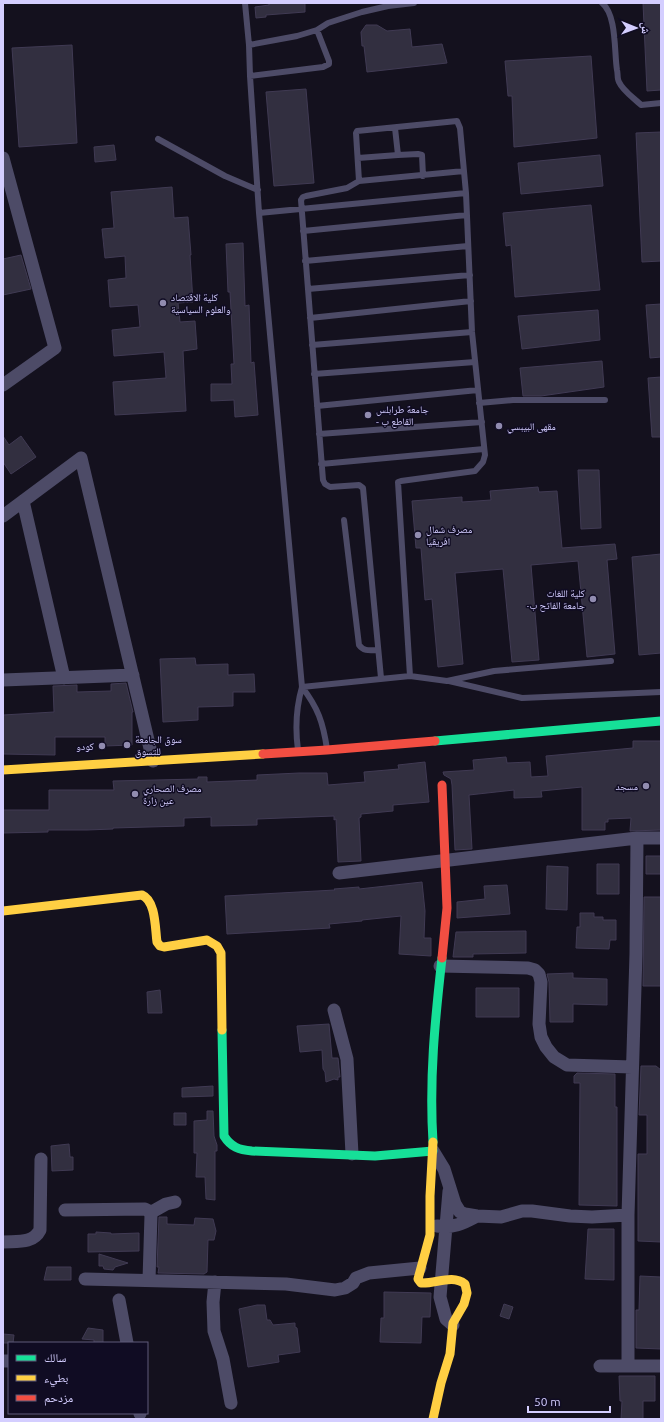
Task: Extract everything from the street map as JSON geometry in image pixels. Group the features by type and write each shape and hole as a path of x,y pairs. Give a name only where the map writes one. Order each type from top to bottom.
{"street":[{"path":"3,158 55,348 3,385"},
{"path":"3,516 81,458 153,761"},
{"path":"23,501 64,678"},
{"path":"3,680 133,676"},
{"path":"3,770 327,750 661,720"},
{"path":"433,1419 440,1384 450,1353 453,1325 465,1301 467,1288 459,1280 442,1280 431,1284 421,1283 418,1279 428,1244 430,1226 433,1151 431,1079 440,966 445,935 447,908 442,785"},
{"path":"628,1365 628,1215 636,954 637,838"},
{"path":"339,873 637,838 661,838"},
{"path":"3,910 142,895 147,897 152,904 157,942 160,946 164,947 207,940 217,946 221,953 224,1136 233,1148 241,1150 375,1156 433,1151"},
{"path":"440,966 528,968 535,970 539,974 541,982 538,1024 541,1037 546,1047 554,1057 567,1065 632,1067"},
{"path":"334,1010 347,1058 352,1154"},
{"path":"433,1151 444,1169 455,1204 460,1212 471,1216 502,1216 522,1211 592,1217 628,1215"},
{"path":"3,1242 30,1240 34,1238 40,1230 41,1159"},
{"path":"450,1187 440,1290 441,1302 446,1319 453,1325"},
{"path":"150,1213 166,1204 175,1202"},
{"path":"65,1210 144,1209 150,1213"},
{"path":"149,1280 150,1213"},
{"path":"430,1226 455,1226 477,1216"},
{"path":"85,1279 286,1284 341,1289 353,1283 356,1278 369,1273 420,1268"},
{"path":"215,1282 213,1302 214,1331 223,1359 231,1403"},
{"path":"119,1300 127,1342"},
{"path":"600,1366 661,1366"}],"lane":[{"path":"245,3 249,44 259,213 302,687 298,702 295,734 298,752"},
{"path":"249,44 297,36 317,30 328,23 362,12 388,6 414,3"},
{"path":"602,3 606,6 612,22 619,82 641,105 661,104"},
{"path":"250,76 323,67 329,64 330,61 317,30"},
{"path":"359,181 357,131 457,122 460,128 466,193 472,332 485,455 483,462 475,472 401,480 398,482 410,676"},
{"path":"395,128 398,155"},
{"path":"158,139 225,176 258,190"},
{"path":"358,158 418,154 422,156 424,176"},
{"path":"381,678 363,488 359,485 330,487 325,484 323,480 301,210 303,197 347,188 359,181 464,171"},
{"path":"259,213 466,193"},
{"path":"303,231 467,215"},
{"path":"305,261 468,246"},
{"path":"308,288 470,276"},
{"path":"310,318 471,300"},
{"path":"312,345 472,332"},
{"path":"314,374 475,362"},
{"path":"317,406 478,390"},
{"path":"480,403 513,400 605,400"},
{"path":"319,434 482,422"},
{"path":"321,464 484,449"},
{"path":"344,520 359,646 366,650 378,650"},
{"path":"447,681 494,671 611,661"},
{"path":"302,687 410,676 447,681 522,698 661,692"},
{"path":"302,687 311,699 319,714 324,729 327,750"}],"building":[{"path":"269,3 305,3 305,12 266,15 266,17 256,18 255,7 269,5"},
{"path":"643,3 661,3 661,90 647,91"},
{"path":"366,25 377,25 387,31 410,29 412,47 442,44 447,63 367,72 361,32"},
{"path":"72,45 77,143 19,147 12,48"},
{"path":"591,56 597,138 514,147 512,96 508,96 505,61"},
{"path":"306,89 314,183 274,186 266,92"},
{"path":"661,132 661,261 642,262 636,133"},
{"path":"114,145 116,160 95,162 94,147"},
{"path":"600,155 603,186 521,194 518,163"},
{"path":"172,187 174,218 188,217 191,255 193,302 178,303 180,322 195,321 197,349 183,351 186,411 115,415 113,382 166,378 164,352 114,356 112,330 140,327 138,305 110,307 108,280 126,278 125,256 105,258 102,229 114,228 111,192"},
{"path":"591,205 600,290 515,297 511,245 506,246 503,213"},
{"path":"243,243 245,306 249,305 251,363 254,362 258,415 235,417 234,400 211,401 211,384 232,384 231,364 234,364 226,244"},
{"path":"21,255 31,289 3,295 3,259"},
{"path":"661,304 661,357 650,358 646,305"},
{"path":"598,310 600,340 522,349 518,316"},
{"path":"602,361 604,387 541,396 523,396 520,368"},
{"path":"661,377 661,437 652,437 648,378"},
{"path":"3,436 9,445 21,436 36,457 11,474 3,462"},
{"path":"578,470 599,470 601,528 581,529"},
{"path":"538,487 539,492 557,491 562,548 615,544 617,559 607,560 615,654 587,657 578,561 531,565 539,660 512,662 503,569 455,573 463,664 438,667 432,599 425,600 421,548 416,548 412,501 462,497 462,502 491,500 490,491"},
{"path":"661,554 661,653 639,655 632,557"},
{"path":"195,658 196,665 228,664 228,675 254,674 255,692 233,692 233,706 198,707 198,720 163,722 160,659"},
{"path":"126,683 133,712 132,745 105,746 105,737 55,737 55,755 3,754 3,715 54,712 53,686 77,685 77,692 111,691 111,684"},
{"path":"633,741 661,741 661,830 630,831 631,818 608,819 608,822 605,822 605,830 582,830 582,787 541,791 542,797 514,798 514,790 469,795 472,849 455,850 452,785 451,779 444,775 443,772 474,770 473,760 506,757 507,763 530,762 531,777 548,776 546,756 633,748"},
{"path":"425,762 429,802 393,805 393,811 361,814 361,817 359,818 361,861 338,862 336,819 334,820 334,816 257,819 257,825 211,826 211,817 184,818 184,826 48,830 48,832 3,833 3,810 49,810 49,790 114,790 113,781 198,779 198,777 207,777 207,782 257,780 257,775 299,773 327,773 328,785 365,782 364,772 399,769 398,765"},
{"path":"646,856 661,856 661,874 646,874"},
{"path":"597,864 619,864 619,894 597,894"},
{"path":"547,866 568,867 567,910 546,909"},
{"path":"422,882 425,911 424,938 431,938 431,956 399,954 401,916 329,924 330,928 227,934 225,896 335,890 334,889 359,887 359,889"},
{"path":"507,885 510,914 457,918 457,902 485,899 484,886"},
{"path":"644,897 661,897 661,986 643,986"},
{"path":"580,913 594,913 594,917 603,917 603,920 616,920 616,940 610,940 609,949 576,948 577,927 580,927"},
{"path":"526,931 526,953 473,954 473,957 453,957 456,932"},
{"path":"573,973 573,978 607,979 607,1005 573,1004 573,1022 550,1022 549,982 547,974"},
{"path":"476,988 519,988 519,1017 476,1017"},
{"path":"160,990 162,1013 148,1013 147,992"},
{"path":"329,1024 332,1058 338,1058 340,1077 338,1077 338,1080 334,1079 326,1082 325,1072 323,1069 322,1050 300,1052 297,1026"},
{"path":"641,1066 656,1066 661,1070 661,1242 638,1241 638,1154 647,1154 647,1115 639,1115"},
{"path":"577,1073 615,1074 615,1107 617,1107 617,1206 579,1205 580,1083 574,1083 574,1076"},
{"path":"213,1086 213,1096 182,1097 182,1088"},
{"path":"207,1111 213,1111 214,1136 217,1145 217,1151 215,1151 215,1200 206,1199 205,1177 196,1177 197,1153 194,1153 194,1121 207,1120"},
{"path":"174,1113 186,1113 186,1125 174,1125"},
{"path":"69,1144 70,1157 73,1157 73,1170 52,1171 51,1146"},
{"path":"159,1217 167,1217 167,1224 194,1225 195,1218 213,1219 216,1231 214,1240 208,1240 207,1272 204,1274 158,1273"},
{"path":"588,1229 614,1229 614,1280 585,1279"},
{"path":"96,1232 111,1234 139,1233 139,1251 88,1252 88,1234 96,1234"},
{"path":"99,1254 128,1263 115,1267 113,1270 104,1269 103,1266 99,1266"},
{"path":"47,1267 71,1267 71,1280 44,1280"},
{"path":"640,1276 661,1277 661,1349 636,1348 636,1310 639,1310"},
{"path":"384,1292 431,1293 430,1317 422,1317 421,1343 380,1342 381,1318 384,1318"},
{"path":"504,1304 513,1307 509,1319 500,1316"},
{"path":"257,1305 265,1305 267,1320 270,1320 273,1325 295,1323 300,1352 278,1355 279,1362 248,1367 239,1309"},
{"path":"88,1328 103,1330 103,1342 94,1342 94,1340 82,1339"},
{"path":"3,1334 14,1335 13,1342 3,1343"},
{"path":"619,1376 655,1376 655,1401 643,1401 643,1419 621,1419 622,1401 620,1401"}],"traffic: fast":[{"path":"435,741 661,721"},
{"path":"433,1142 432,1072 442,958"},
{"path":"222,1030 224,1136 236,1147 243,1150 252,1151 375,1156 433,1151"}],"traffic: slow":[{"path":"3,770 263,754"},
{"path":"3,911 142,895 147,898 150,903 154,916 157,942 160,946 164,947 207,940 217,946 221,953 222,1030"},
{"path":"433,1142 430,1196 430,1235 418,1279 421,1283 449,1280 460,1281 465,1284 467,1293 464,1304 453,1323 450,1354 441,1383 433,1419"}],"traffic: jam":[{"path":"263,754 435,741"},
{"path":"442,785 447,908 442,958"}],"place":[{"name":"كلية الاقتصاد والعلوم السياسية","path":"163,303"},
{"name":"جامعة طرابلس - القاطع ب","path":"368,415"},
{"name":"مقهى البيبسي","path":"499,426"},
{"name":"مصرف شمال افريقيا","path":"418,535"},
{"name":"كلية اللغات -جامعة الفاتح ب","path":"593,599"},
{"name":"سوق الجامعة للتسوق","path":"127,745"},
{"name":"كودو","path":"102,746"},
{"name":"مسجد","path":"646,786"},
{"name":"مصرف الصحاري عين زارة","path":"135,794"}]}
